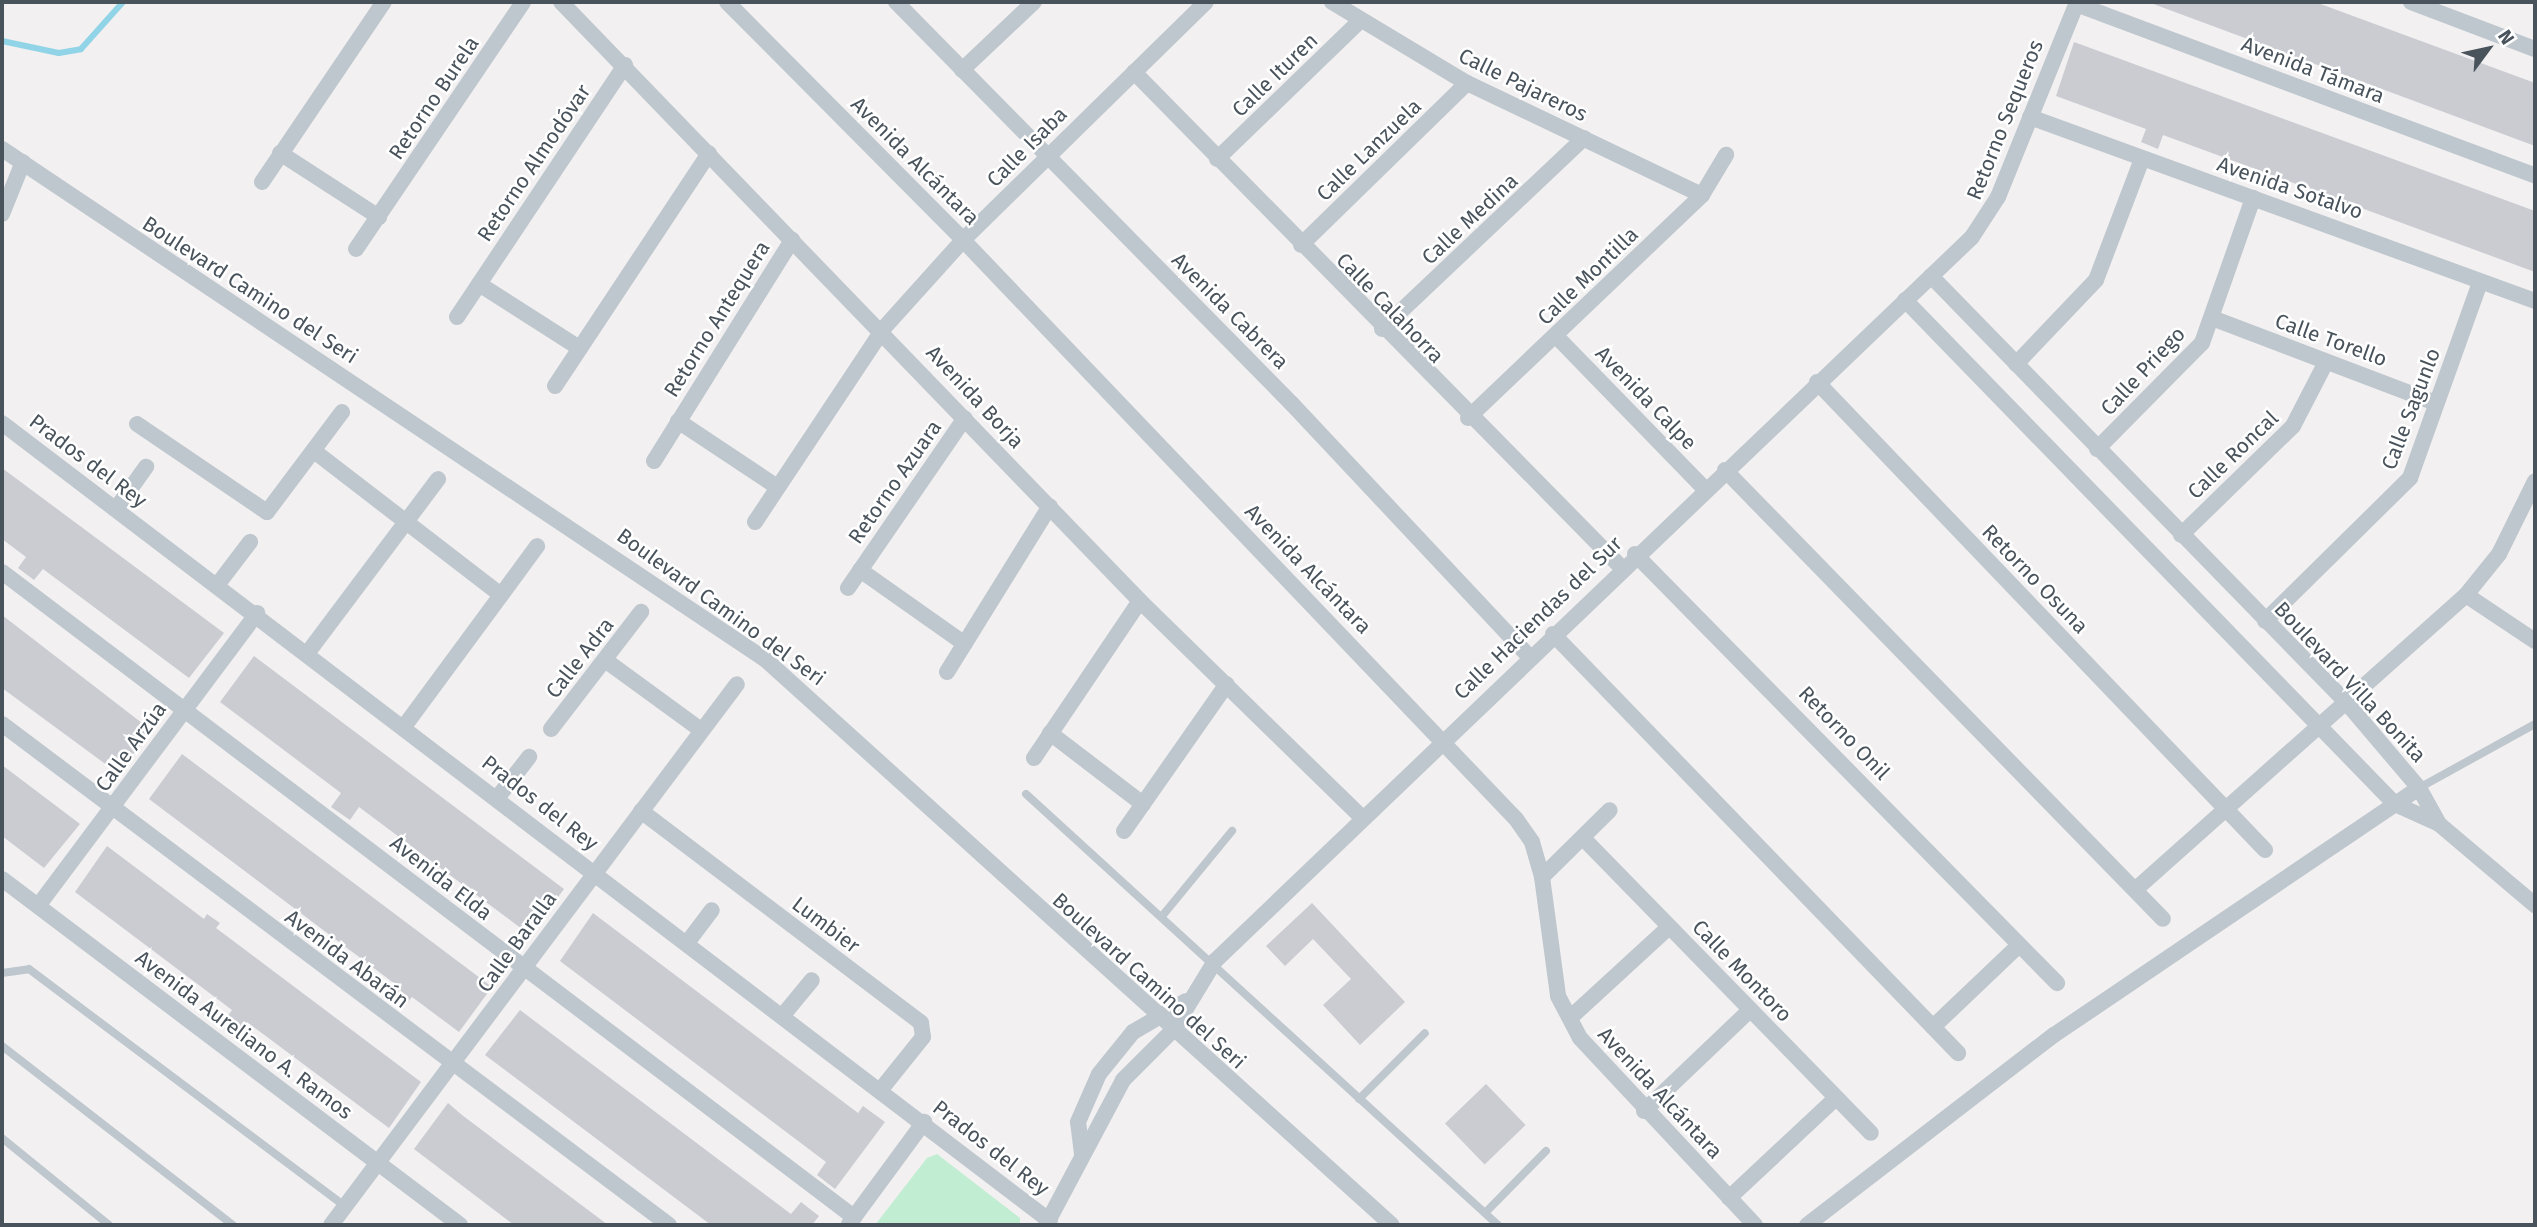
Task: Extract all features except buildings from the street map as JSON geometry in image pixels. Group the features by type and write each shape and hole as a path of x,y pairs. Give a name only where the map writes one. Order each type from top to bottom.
{"street":[{"path":"262,182 384,2"},
{"name":"Retorno Burela","path":"356,249 523,2"},
{"name":"Avenida Borja","path":"561,2 792,240 883,329 1140,601 1360,817"},
{"name":"Avenida Alcántara","path":"727,2 963,240 1442,739 1516,820 1532,842 1542,877 1553,978 1570,1018 1602,1066 1755,1225"},
{"name":"Avenida Cabrera","path":"896,2 1293,404 1530,656"},
{"path":"962,70 1034,2"},
{"name":"Calle Isaba","path":"883,329 963,240 1206,2"},
{"name":"Calle Pajareros","path":"1332,2 1467,83 1702,195"},
{"path":"2412,2 2535,49"},
{"name":"Retorno Sequeros","path":"1931,276 1988,217 2076,3"},
{"name":"Avenida Támara","path":"2076,3 2535,176"},
{"name":"Calle Ituren","path":"1217,159 1361,20"},
{"name":"Retorno Almodóvar","path":"457,317 625,65"},
{"name":"Calle Calahorra","path":"1134,72 1468,418 1622,568"},
{"name":"Calle Lanzuela","path":"1301,245 1467,83"},
{"name":"Avenida Sotalvo","path":"2030,117 2535,302"},
{"name":"Calle Medina","path":"1382,329 1584,138"},
{"name":"Boulevard Camino del Seri","path":"2,149 766,660 1155,1015 1392,1225"},
{"path":"280,152 379,217"},
{"path":"555,386 709,153"},
{"name":"Calle Montilla","path":"1468,418 1702,195 1726,155"},
{"path":"2016,364 2096,280 2142,159"},
{"path":"2,214 23,162"},
{"name":"Calle Priego","path":"2097,449 2196,352 2212,317 2253,198"},
{"name":"Retorno Antequera","path":"654,461 792,240"},
{"name":"Calle Haciendas del Sur","path":"1048,1223 1123,1080 1173,1030 1186,1001 1215,961 1360,817 1816,382 1931,276"},
{"name":"Boulevard Villa Bonita","path":"1931,276 2346,702 2419,788 2439,824"},
{"name":"Calle Sagunlo","path":"2265,621 2403,487 2480,282"},
{"path":"479,284 579,348"},
{"path":"1905,300 2395,804 2439,824 2535,905"},
{"name":"Calle Torello","path":"2212,317 2436,403"},
{"path":"755,522 776,486 883,329"},
{"name":"Avenida Calpe","path":"1556,336 1705,489"},
{"name":"Calle Roncal","path":"2181,534 2293,426 2326,362"},
{"name":"Retorno Osuna","path":"1816,382 2265,850"},
{"path":"137,424 267,512 342,412"},
{"name":"Retorno Azuara","path":"848,588 965,418"},
{"name":"Retorno Antequera","path":"678,421 776,486"},
{"name":"Prados del Rey","path":"2,423 406,724 687,943 882,1088 1048,1223"},
{"path":"314,451 501,596"},
{"path":"116,509 146,467"},
{"path":"1725,470 2163,919"},
{"path":"309,651 438,479"},
{"path":"2136,889 2224,806 2466,595 2499,554 2531,506 2535,481"},
{"path":"947,672 1050,506"},
{"path":"218,584 250,542"},
{"path":"406,724 537,546"},
{"name":"Retorno Onil","path":"1635,554 2057,984"},
{"name":"Retorno Azuara","path":"860,570 965,644"},
{"name":"Avenida Elda","path":"2,572 186,708 851,1221"},
{"path":"2466,595 2535,640"},
{"path":"1034,758 1140,601"},
{"name":"Calle Adra","path":"551,729 641,612"},
{"name":"Calle Arzúa","path":"38,906 257,613"},
{"path":"1553,634 1958,1053"},
{"path":"605,660 701,730"},
{"name":"Calle Baralla","path":"331,1225 380,1165 737,684"},
{"path":"1124,831 1227,684"},
{"name":"Avenida Abarán","path":"2,724 669,1225"},
{"path":"1050,733 1143,804"},
{"path":"498,797 529,757"},
{"path":"1807,1225 2054,1035 2419,788"},
{"path":"1542,877 1610,810"},
{"name":"Lumbier","path":"641,811 921,1023 923,1037 882,1088"},
{"name":"Calle Montoro","path":"1583,838 1871,1133"},
{"name":"Avenida Aureliano A. Ramos","path":"2,879 460,1225"},
{"path":"687,943 712,909"},
{"path":"1570,1018 1669,927"},
{"path":"1933,1027 2019,945"},
{"path":"783,1015 811,980"},
{"name":"Calle Haciendas del Sur","path":"1082,1154 1078,1122 1099,1074 1155,1015 1186,1001"},
{"path":"1644,1111 1750,1010"},
{"path":"1729,1198 1836,1098"},
{"path":"851,1221 924,1122"}],"lane":[{"path":"2419,788 2535,724"},
{"path":"1026,794 1215,961 1359,1099 1498,1225"},
{"path":"1163,915 1233,831"},
{"path":"2,973 29,969 346,1207"},
{"path":"1359,1099 1425,1032"},
{"path":"2,1046 233,1225"},
{"path":"2,1138 109,1225"},
{"path":"1485,1213 1546,1150"}],"green space":[{"path":"937,1154 1020,1218 1020,1225 875,1225 927,1158"}],"waterway":[{"path":"2,41 59,53 81,49 123,2"}]}
